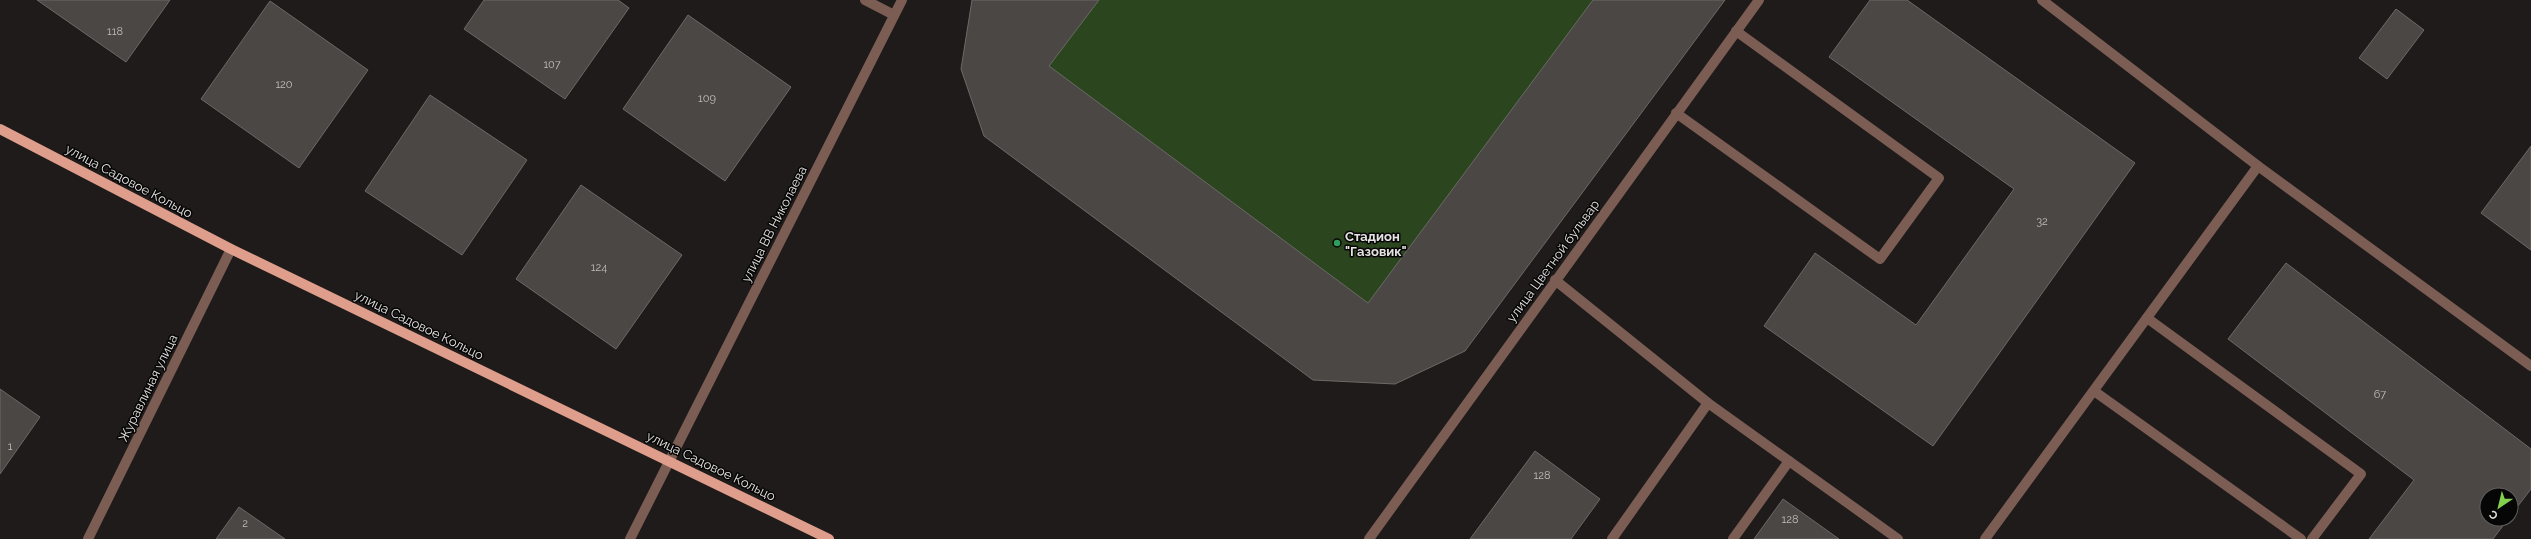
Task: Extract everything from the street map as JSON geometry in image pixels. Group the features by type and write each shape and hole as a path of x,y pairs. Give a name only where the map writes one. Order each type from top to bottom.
{"main road":[{"name":"улица Садовое Кольцо","path":"0,129 231,249 829,539"}],"street":[{"path":"865,0 894,16"},
{"name":"улица ВВ Николаева","path":"630,539 668,460 902,0"},
{"name":"улица Цветной бульвар","path":"1369,539 1759,0"},
{"path":"2042,0 2258,166 2531,366"},
{"path":"1676,113 1880,259 1939,178 1736,31"},
{"path":"1985,539 2258,166"},
{"name":"Журавлиная улица","path":"88,539 231,249"},
{"path":"1555,280 1708,403 1898,539"},
{"path":"2147,318 2361,474 2312,539"},
{"path":"2094,391 2301,539"},
{"path":"1612,539 1708,403"},
{"path":"1733,539 1789,461"}],"green space":[{"name":"Стадион \"Газовик\"","path":"972,0 1725,0 1313,380 984,136 961,69"}],"building":[{"path":"37,0 170,0 126,62"},
{"path":"484,0 618,0 629,8 565,99 464,29"},
{"path":"972,0 1099,0 1049,66 1368,303 1593,0 1725,0 1465,351 1395,384 1313,380 984,136 961,69"},
{"path":"1870,0 1907,0 2135,163 1933,446 1764,326 1815,253 1916,325 2014,189 1829,57"},
{"path":"270,1 368,70 299,168 201,99"},
{"path":"2396,9 2424,30 2387,79 2359,58"},
{"path":"688,15 791,87 725,181 623,109"},
{"path":"430,95 527,160 462,255 365,191"},
{"path":"2531,146 2531,250 2481,213"},
{"path":"581,185 682,255 616,349 516,279"},
{"path":"2286,263 2531,449 2531,489 2519,505 2519,487 2479,487 2479,527 2502,527 2493,539 2369,539 2414,480 2228,339"},
{"path":"0,389 40,417 0,474"},
{"path":"1535,451 1600,499 1571,539 1470,539"},
{"path":"1783,499 1839,539 1754,539"},
{"path":"239,507 285,539 216,539"}],"place":[{"name":"Стадион \"Газовик\"","path":"1337,243"}]}
